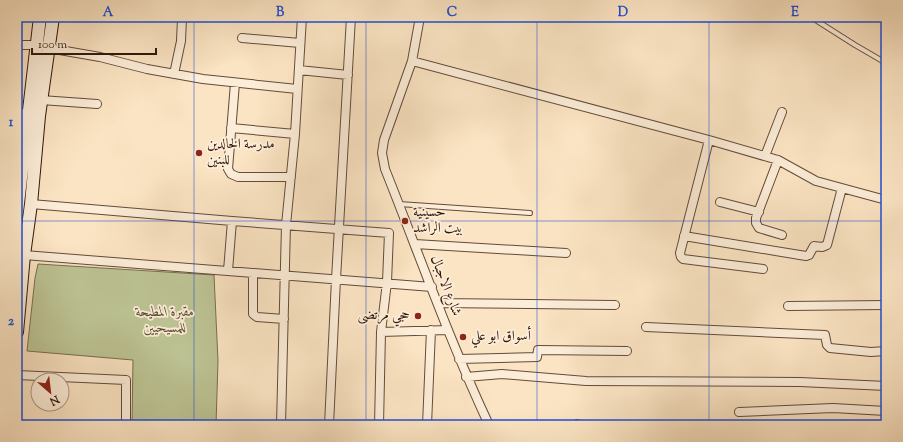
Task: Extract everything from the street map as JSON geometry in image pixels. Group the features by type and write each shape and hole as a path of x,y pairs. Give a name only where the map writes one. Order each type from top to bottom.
{"main road":[{"path":"17,212 23,114 37,45 40,17"},
{"path":"17,332 41,100 53,17"}],"street":[{"path":"281,425 286,276 286,225 295,134 302,17"},
{"path":"329,425 351,17"},
{"name":"شارع الاجبال","path":"420,17 412,61 384,140 382,153 385,169 466,378 489,425"},
{"path":"174,74 181,41 182,18"},
{"path":"242,38 300,43"},
{"path":"17,45 37,45"},
{"path":"48,48 100,57 203,80 297,89"},
{"path":"412,61 765,156 778,160 816,181 886,200"},
{"path":"299,70 348,75"},
{"path":"235,83 228,169 231,174 238,177 291,177"},
{"path":"41,100 97,104"},
{"path":"765,156 782,112"},
{"path":"231,128 295,134"},
{"path":"709,140 684,236 680,253 681,257 683,259 763,269"},
{"path":"778,160 756,223 759,228 782,234"},
{"path":"684,236 806,256 809,255 814,246 822,247 826,245 842,188"},
{"path":"720,202 759,212"},
{"path":"31,204 389,233 387,282 381,332 379,425"},
{"path":"228,271 232,221"},
{"path":"415,244 566,253"},
{"path":"24,255 286,276 387,282 432,287"},
{"path":"253,273 253,314 257,317 284,319"},
{"path":"438,303 615,305"},
{"path":"788,306 886,305"},
{"path":"646,327 825,335 827,345 830,348 871,352 886,351"},
{"path":"427,425 431,330"},
{"path":"381,332 448,330"},
{"path":"459,359 537,356 538,350 628,351"},
{"path":"466,378 502,374 586,381 800,382 886,386"},
{"path":"17,375 126,380 126,425"},
{"path":"738,412 833,408 886,411"}],"lane":[{"path":"804,17 814,19 886,63"},
{"path":"399,204 530,213"}],"green space":[{"name":"مقبرة المطيحة للمسيحيين","path":"38,264 214,275 218,361 216,425 132,425 133,360 27,351 35,278"}],"place":[{"name":"مدرسة الخالدين للبنين","path":"199,153"},
{"name":"حسينية بيت الراشد","path":"405,221"},
{"name":"حجي مرتضى","path":"418,316"},
{"name":"أسواق ابو علي","path":"463,337"}]}
